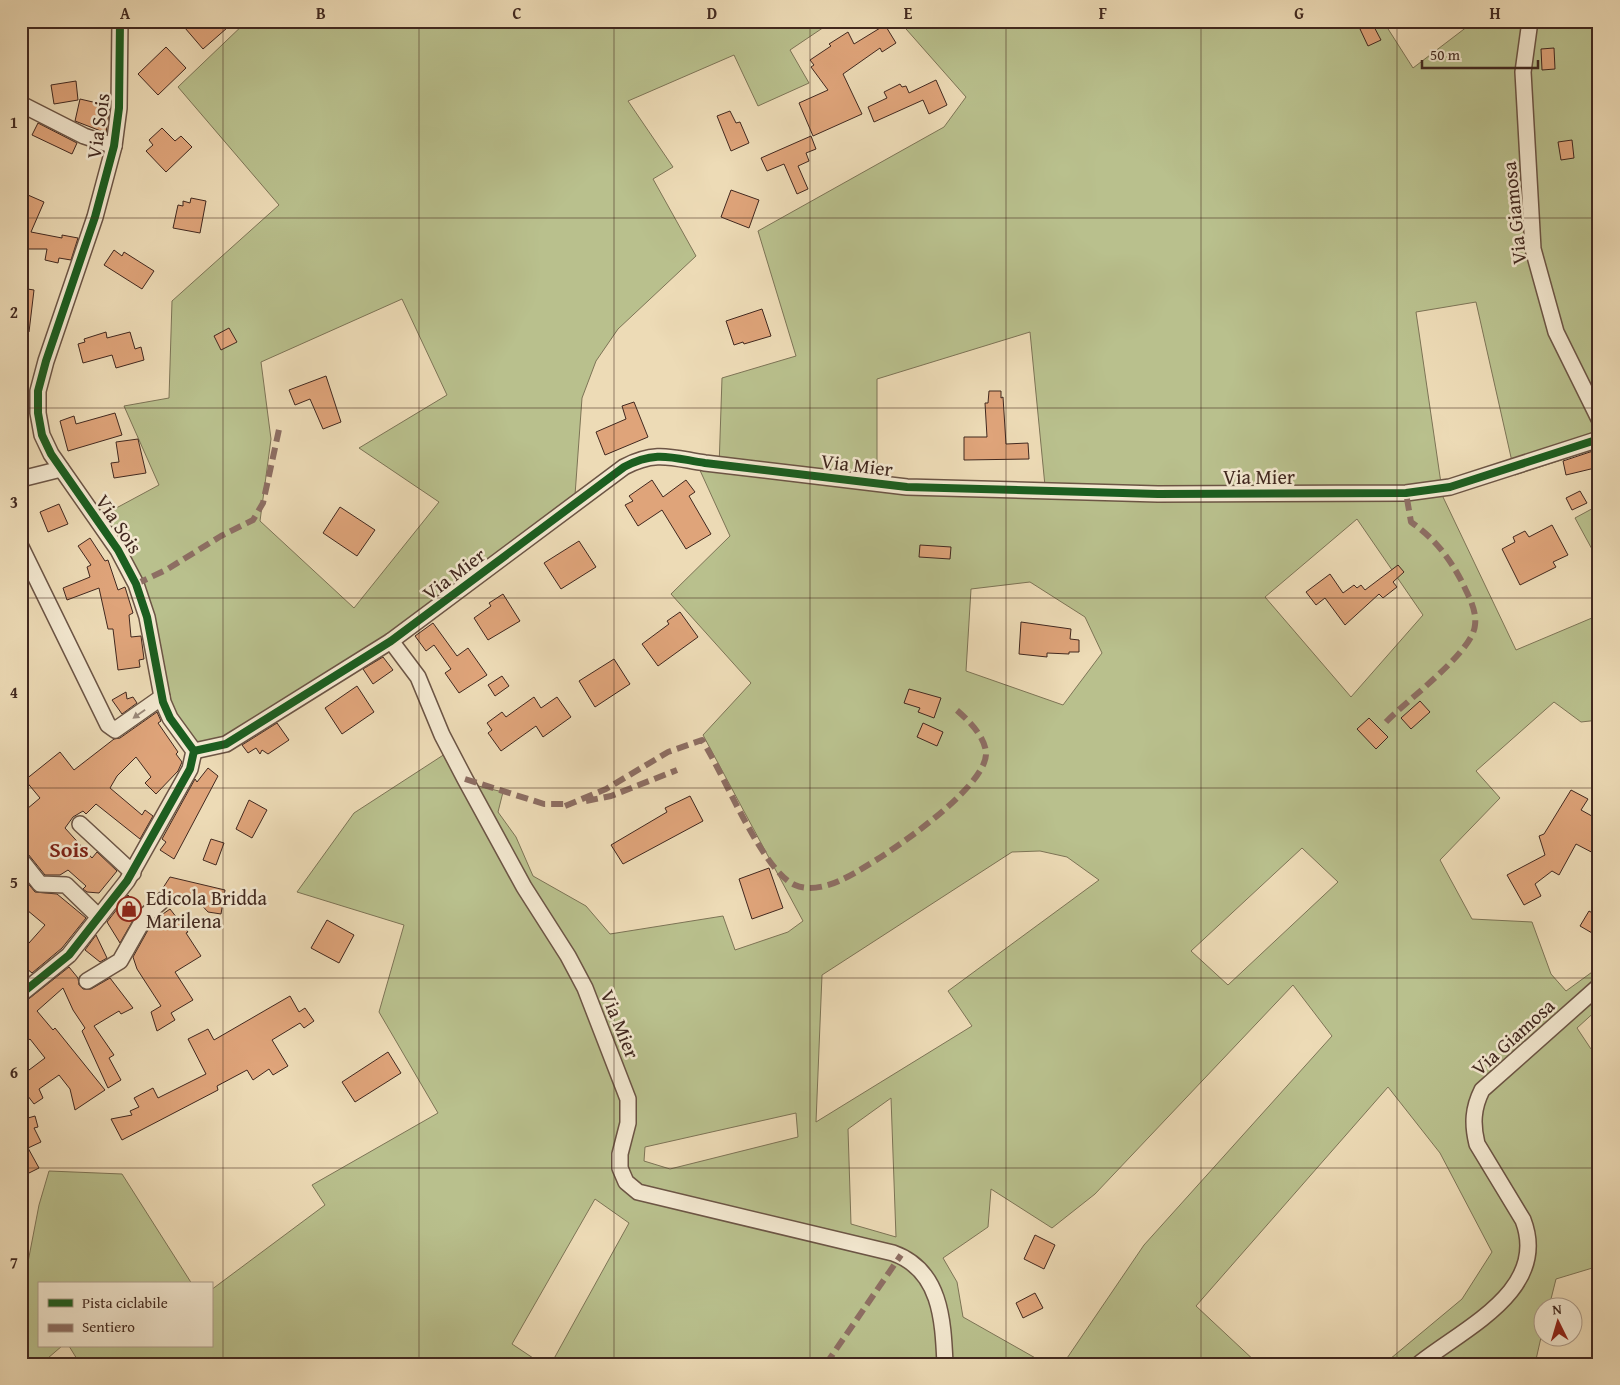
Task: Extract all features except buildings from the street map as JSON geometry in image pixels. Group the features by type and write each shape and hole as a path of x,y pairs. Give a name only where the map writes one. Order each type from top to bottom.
{"street":[{"name":"Via Sois","path":"120,21 120,108 114,146 96,217 46,361 38,391 38,413 42,435 61,469 129,568 144,608 162,697 170,718 194,751"},
{"name":"Via Giamosa","path":"1530,21 1523,72 1533,249 1556,332 1599,419"},
{"path":"21,104 84,136 114,146"},
{"name":"Via Mier","path":"194,751 226,744 391,641 624,467 653,456 674,456 705,463 907,487 1158,494 1406,493 1450,487 1599,438"},
{"path":"21,479 61,469"},
{"path":"21,548 108,725 116,730 162,697"},
{"name":"Via Mier","path":"391,641 418,677 442,735 465,779 524,887 568,956 585,988 628,1099 628,1123 620,1154 620,1168 626,1182 638,1192 901,1256 917,1265 930,1284 943,1322 946,1364"},
{"path":"21,994 69,955 133,873 153,833 190,769 194,751"},
{"path":"80,824 133,873"},
{"path":"21,860 40,884 66,885 99,917"},
{"path":"87,981 120,961 146,915 163,900"},
{"name":"Via Giamosa","path":"1418,1364 1503,1302 1521,1278 1527,1262 1529,1243 1523,1220 1477,1144 1473,1130 1476,1102 1482,1090 1599,986"}],"green space":[{"path":"247,21 833,21 790,50 809,83 758,106 734,55 628,101 673,167 653,179 696,256 618,329 596,361 582,398 574,509 226,747 190,750 157,697 140,601 94,520 159,485 124,406 169,398 172,301 279,205 178,87","holes":["402,299 447,395 359,448 439,502 354,608 260,521 271,439 261,362"]},
{"path":"899,21 1383,21 1413,68 1472,23 1471,21 1599,21 1599,448 1515,475 1476,302 1416,312 1443,497 1516,650 1599,615 1599,720 1581,722 1554,702 1476,771 1500,798 1440,860 1472,919 1532,922 1551,974 1566,991 1599,967 1599,1008 1577,1028 1591,1049 1599,1056 1599,1266 1556,1279 1551,1298 1532,1298 1532,1348 1539,1348 1535,1364 1461,1364 1455,1358 1447,1364 1384,1364 1462,1299 1492,1252 1440,1153 1388,1087 1196,1306 1258,1364 1063,1364 1144,1245 1332,1036 1293,985 1095,1194 1052,1228 991,1189 988,1227 943,1258 957,1282 963,1317 1046,1364 551,1364 629,1223 595,1199 512,1344 542,1364 80,1364 70,1348 212,1348 212,1289 325,1205 312,1185 438,1113 379,1012 404,925 297,892 354,813 448,752 462,782 503,792 498,812 516,837 533,876 586,906 610,934 723,916 735,950 788,932 803,921 703,735 751,683 671,594 730,536 698,466 719,468 722,378 796,356 758,231 944,127 966,97","holes":["1030,332 1045,486 923,483 877,478 877,379","1357,519 1423,615 1351,697 1265,597","1030,582 1085,617 1102,653 1063,705 966,671 971,589","1302,848 1338,882 1228,985 1191,951","1040,851 1067,857 1099,880 948,991 972,1026 816,1122 822,975 1012,852","891,1098 896,1237 851,1224 848,1129","796,1113 798,1137 670,1169 644,1161 645,1147"]},
{"path":"1599,505 1599,562 1575,518"},
{"path":"49,1171 122,1174 191,1282 38,1282 38,1348 60,1348 41,1364 21,1364 21,1268 28,1262 39,1205"}],"marked path":[{"path":"136,584 166,570 221,536 253,520 263,503 280,425"},
{"path":"1386,722 1451,662 1471,636 1475,625 1472,603 1452,564 1434,541 1411,522 1406,493"},
{"path":"565,806 606,789 668,752 702,740 744,819 770,861 782,876 800,887 811,888 828,885 855,873 926,825 969,786 982,768 986,752 982,739 978,732 953,707"},
{"path":"586,801 611,796 677,770"},
{"path":"465,779 544,804 571,804"},
{"path":"826,1364 901,1255"}],"cycle path":[{"path":"21,994 69,955 127,881 190,769 194,751 170,718 163,702 147,617 136,584 118,550 51,454 42,435 38,413 38,391 46,361 95,217 114,146 119,108 120,21"},
{"path":"194,751 226,744 391,641 624,467 646,458 664,457 907,487 1158,494 1406,493 1450,487 1599,439"}],"place":[{"name":"Edicola Bridda Marilena","path":"129,909"}],"district":[{"name":"Sois","path":"69,849"}]}
